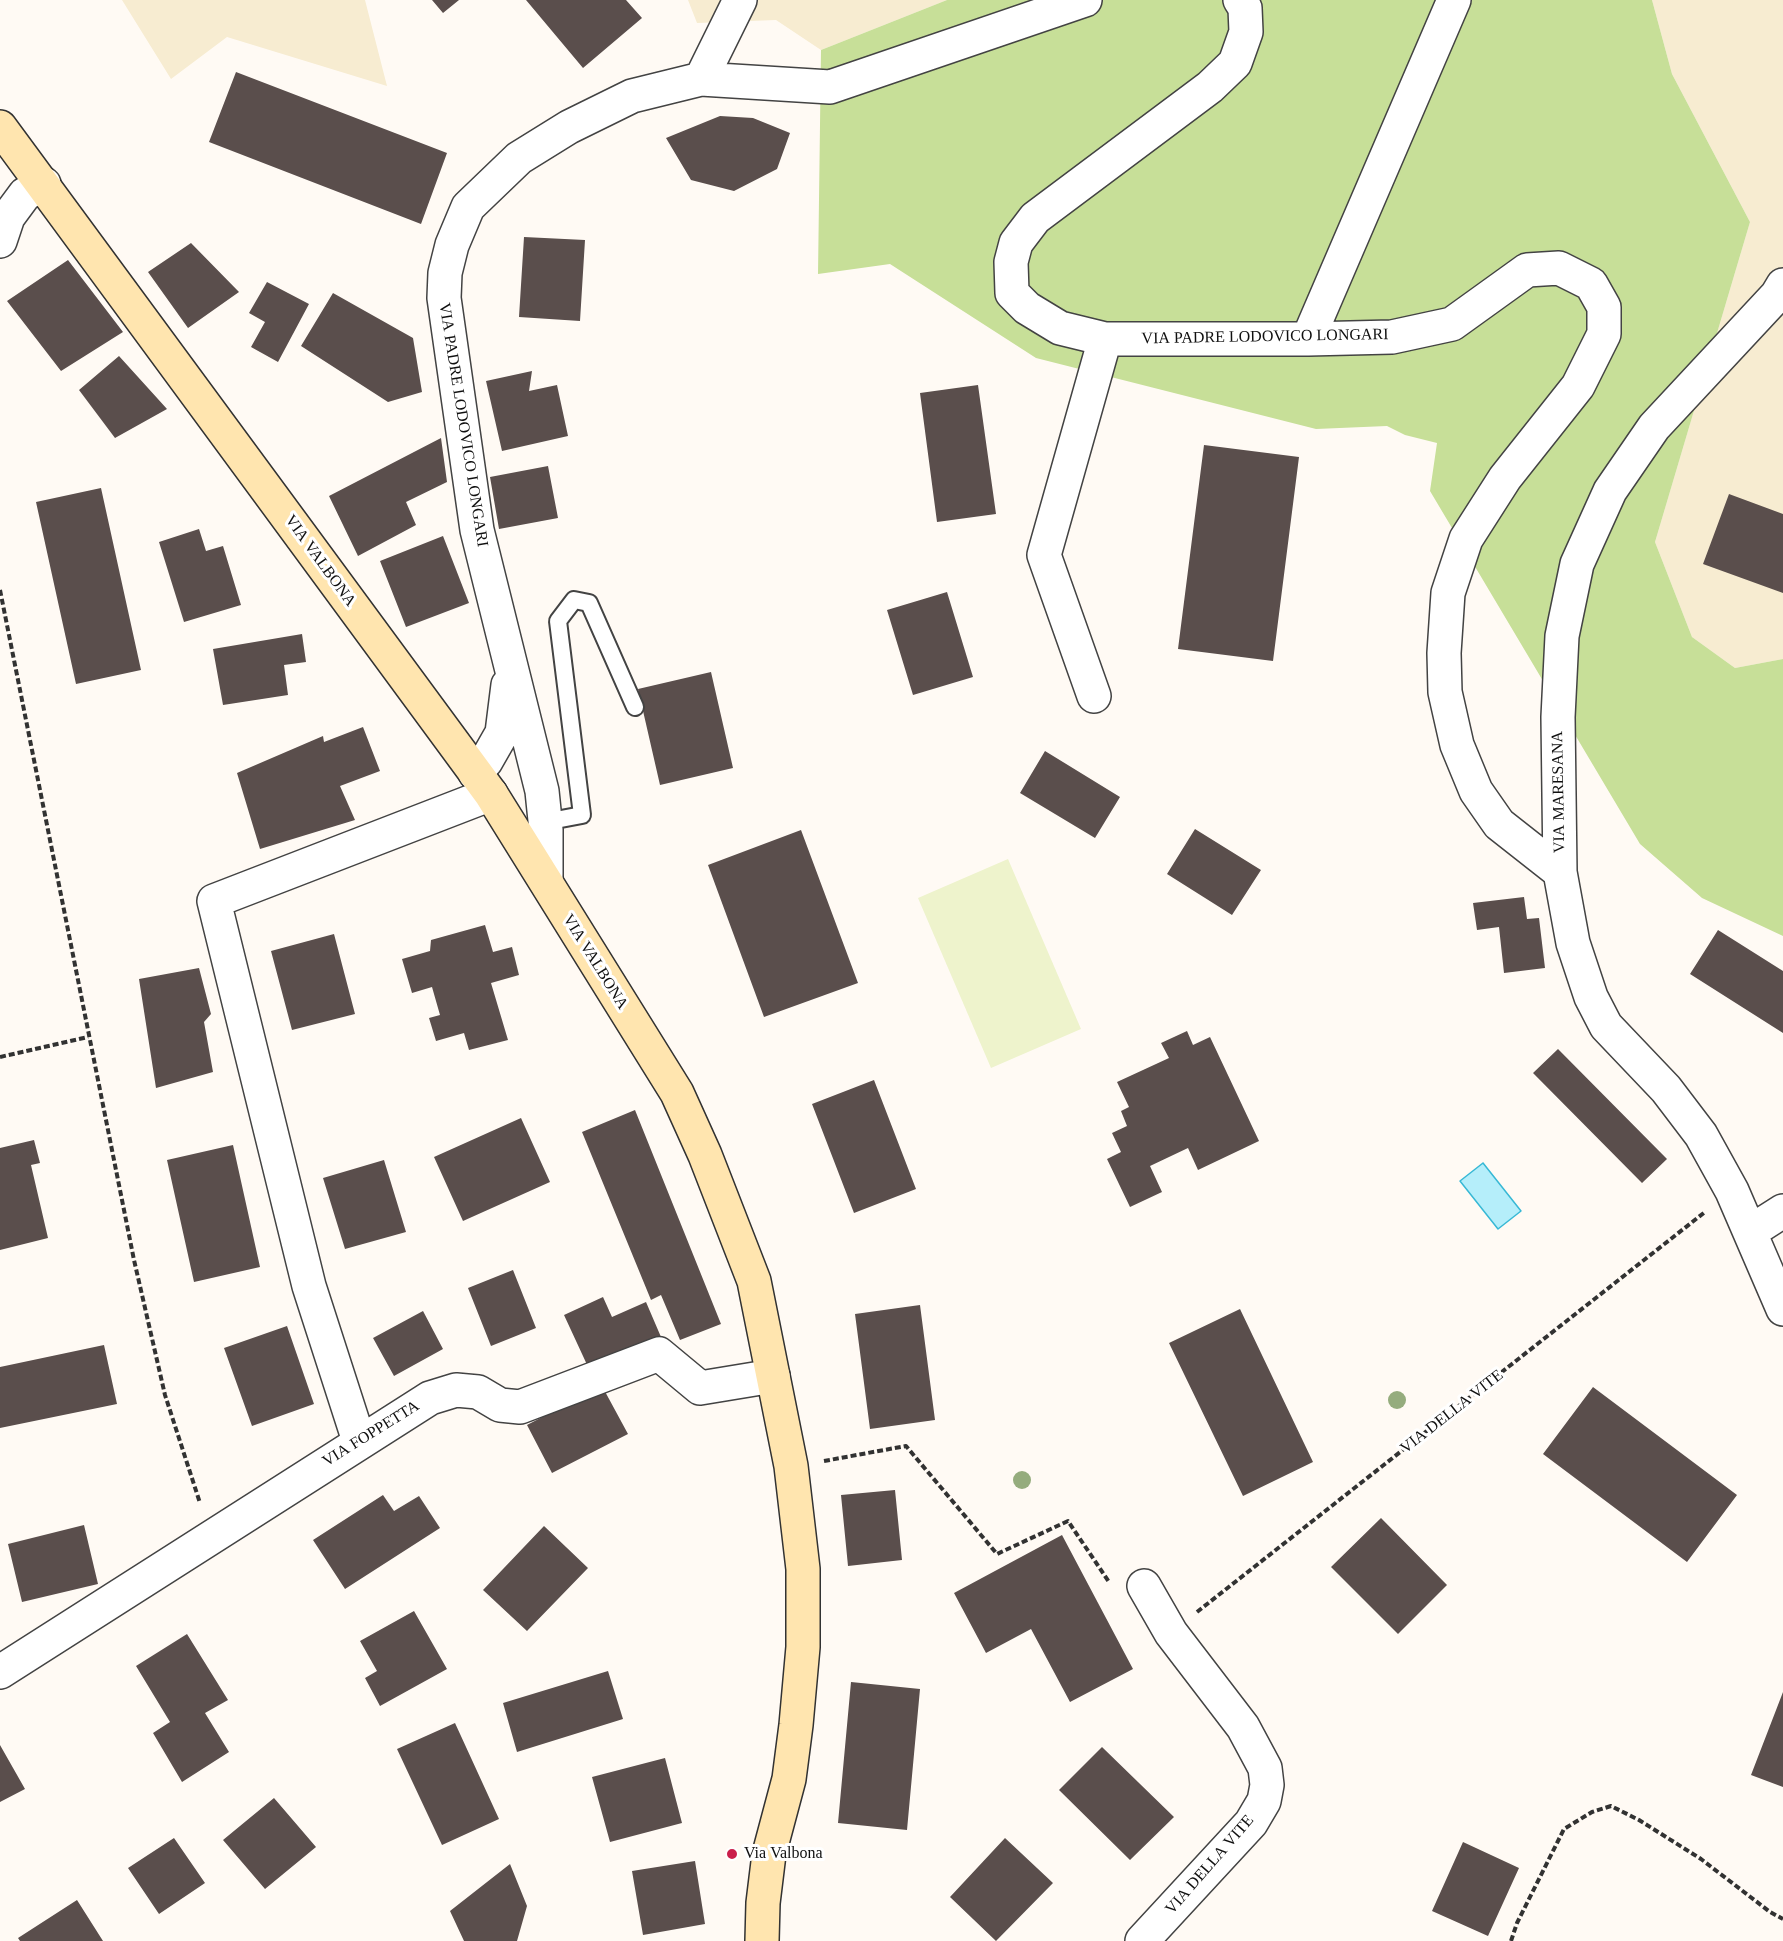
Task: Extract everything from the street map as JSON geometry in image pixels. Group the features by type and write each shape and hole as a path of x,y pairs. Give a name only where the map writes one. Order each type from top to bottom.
{"street":[{"path":"701,79 740,0"},
{"name":"VIA PADRE LODOVICO LONGARI","path":"546,881 545,822 535,754 509,665 477,530 444,298 445,273 452,245 468,207 519,158 569,127 632,96 701,79 830,87 1085,0"},
{"name":"VIA PADRE LODOVICO LONGARI","path":"1240,0 1245,8 1246,32 1236,63 1210,87 1035,218 1016,243 1011,262 1012,293 1027,308 1060,328 1105,339 1308,339 1392,337 1452,324 1527,270 1559,268 1591,284 1604,307 1604,334 1578,386 1505,478 1466,539 1448,593 1444,653 1445,692 1457,745 1476,791 1499,824 1560,872"},
{"path":"1308,339 1454,0"},
{"name":"VIA VALBONA","path":"0,127 483,784 546,881 676,1093 705,1155 754,1281 791,1466 803,1569 802,1647 789,1779 769,1854 763,1903 762,1941"},
{"path":"0,241 8,217 25,194 44,184"},
{"name":"VIA MARESANA","path":"1783,285 1777,295 1654,427 1610,491 1577,564 1562,636 1558,717 1560,872 1573,943 1591,997 1606,1026 1665,1089 1701,1135 1732,1191 1783,1309"},
{"path":"1094,696 1044,555 1105,339"},
{"name":"VIA PADRE LODOVICO LONGARI","path":"483,784 486,761 502,733 508,702 509,665"},
{"path":"359,1441 309,1286 214,901 483,784"},
{"path":"1750,1232 1783,1211"},
{"name":"VIA FOPPETTA","path":"0,1672 359,1441 430,1398 456,1390 478,1392 500,1405 520,1407 659,1354 700,1388 773,1376"},
{"name":"VIA DELLA VITE","path":"1142,1941 1251,1823 1264,1801 1267,1785 1265,1768 1244,1726 1171,1633 1144,1586"}],"lane":[{"path":"545,822 582,815 558,621 574,600 589,603 636,707"}],"path":[{"path":"0,591 134,1260 165,1395 197,1496 213,1535"},
{"path":"0,1057 88,1037"},
{"name":"VIA DELLA VITE","path":"1171,1633 1732,1191"},
{"path":"791,1466 906,1446 997,1554 1068,1521"},
{"path":"1511,1941 1517,1923 1564,1829 1592,1812 1611,1806 1639,1820 1701,1859 1770,1912 1783,1919"}],"shaded area":[{"path":"122,0 365,0 387,86 227,37 171,79"},
{"path":"688,0 947,0 821,50 776,20 697,23"},
{"path":"1652,0 1783,0 1783,659 1735,668 1692,637 1655,542 1750,222 1672,74"}],"green space":[{"path":"947,0 1652,0 1672,74 1750,222 1655,542 1692,637 1735,668 1783,659 1783,936 1702,898 1640,844 1430,491 1437,443 1405,435 1387,426 1316,429 1036,358 890,264 818,274 821,50"},
{"path":"1008,859 1081,1029 991,1068 918,898"}],"water":[{"path":"1483,1163 1521,1211 1498,1229 1460,1181"}],"building":[{"path":"432,0 459,0 443,13"},
{"path":"526,0 626,0 642,18 583,68"},
{"path":"236,72 447,153 421,224 209,142"},
{"path":"720,116 753,118 790,133 777,169 734,191 691,180 666,138"},
{"path":"524,237 585,240 580,321 519,317"},
{"path":"191,243 239,292 188,328 148,272"},
{"path":"68,260 123,332 61,371 7,301"},
{"path":"267,282 309,304 278,362 251,347 265,322 249,313"},
{"path":"333,293 413,338 422,392 388,402 301,346"},
{"path":"119,356 167,409 115,438 79,390"},
{"path":"532,371 529,391 557,385 568,436 502,451 486,381"},
{"path":"978,385 996,514 937,522 920,393"},
{"path":"441,438 447,482 406,502 416,525 358,556 329,496"},
{"path":"1204,445 1299,457 1273,661 1178,649"},
{"path":"548,466 558,518 499,529 490,477"},
{"path":"101,488 141,670 76,684 36,502"},
{"path":"1729,494 1783,514 1783,593 1703,564"},
{"path":"199,529 206,551 223,546 241,605 184,622 159,542"},
{"path":"443,536 469,603 406,627 380,561"},
{"path":"947,592 973,677 913,695 887,610"},
{"path":"302,634 306,662 284,665 288,695 223,705 213,649"},
{"path":"711,672 733,768 660,785 638,689"},
{"path":"363,727 380,771 340,786 355,820 260,849 237,773 323,736 324,742"},
{"path":"1045,751 1120,797 1095,838 1020,793"},
{"path":"1195,829 1261,870 1232,915 1167,874"},
{"path":"801,830 858,983 764,1017 708,865"},
{"path":"1524,897 1527,919 1539,918 1545,968 1504,973 1499,927 1477,930 1473,903"},
{"path":"485,925 493,952 512,947 519,975 491,983 508,1040 469,1050 464,1033 436,1041 429,1018 440,1015 432,987 412,993 402,959 430,951 431,940"},
{"path":"1718,930 1783,971 1783,1033 1690,974"},
{"path":"334,934 355,1014 292,1030 271,951"},
{"path":"199,968 211,1014 204,1022 213,1072 156,1088 139,979"},
{"path":"1187,1031 1193,1045 1210,1037 1259,1141 1198,1170 1188,1148 1150,1166 1162,1192 1130,1207 1107,1159 1121,1152 1112,1133 1127,1126 1121,1111 1129,1107 1117,1082 1169,1058 1161,1043"},
{"path":"1558,1049 1667,1159 1642,1183 1533,1073"},
{"path":"874,1080 916,1189 854,1213 812,1104"},
{"path":"635,1110 721,1324 680,1340 661,1295 651,1300 582,1132"},
{"path":"521,1118 550,1182 463,1221 434,1157"},
{"path":"34,1140 40,1163 31,1165 48,1238 0,1250 0,1148"},
{"path":"233,1145 260,1267 194,1282 167,1160"},
{"path":"384,1160 406,1232 345,1249 323,1178"},
{"path":"513,1270 536,1328 491,1346 468,1288"},
{"path":"603,1297 612,1317 646,1302 661,1337 589,1369 564,1315"},
{"path":"920,1305 935,1420 870,1429 855,1314"},
{"path":"1240,1309 1313,1462 1243,1496 1169,1343"},
{"path":"423,1311 443,1349 394,1376 373,1338"},
{"path":"287,1326 314,1404 252,1426 224,1348"},
{"path":"104,1345 117,1404 0,1428 0,1367"},
{"path":"602,1386 628,1434 552,1473 527,1425"},
{"path":"1593,1387 1737,1495 1687,1562 1543,1454"},
{"path":"895,1490 902,1560 848,1566 841,1495"},
{"path":"383,1495 394,1511 419,1496 440,1528 345,1589 313,1540"},
{"path":"1381,1518 1447,1585 1398,1634 1331,1567"},
{"path":"84,1525 98,1584 22,1602 8,1544"},
{"path":"544,1526 588,1568 527,1631 483,1590"},
{"path":"1062,1535 1133,1669 1070,1702 1031,1629 986,1653 954,1593"},
{"path":"414,1611 447,1669 380,1706 365,1678 377,1671 360,1641"},
{"path":"187,1634 228,1700 205,1713 229,1752 182,1782 153,1733 170,1722 136,1666"},
{"path":"608,1671 623,1719 517,1752 503,1703"},
{"path":"851,1682 920,1689 907,1830 838,1823"},
{"path":"1783,1692 1783,1787 1751,1775"},
{"path":"455,1723 499,1819 442,1845 397,1749"},
{"path":"0,1745 25,1789 0,1802"},
{"path":"1102,1747 1174,1817 1130,1860 1059,1790"},
{"path":"665,1758 682,1823 610,1842 592,1777"},
{"path":"274,1798 316,1847 265,1889 223,1840"},
{"path":"174,1838 205,1883 159,1914 128,1868"},
{"path":"1005,1838 1053,1883 996,1941 950,1897"},
{"path":"1463,1842 1519,1868 1488,1936 1432,1911"},
{"path":"695,1861 705,1924 643,1935 632,1871"},
{"path":"510,1864 527,1906 517,1941 464,1941 450,1911"},
{"path":"77,1900 103,1941 20,1941 18,1938"}],"place":[{"name":"Via Valbona","path":"732,1854"}]}
